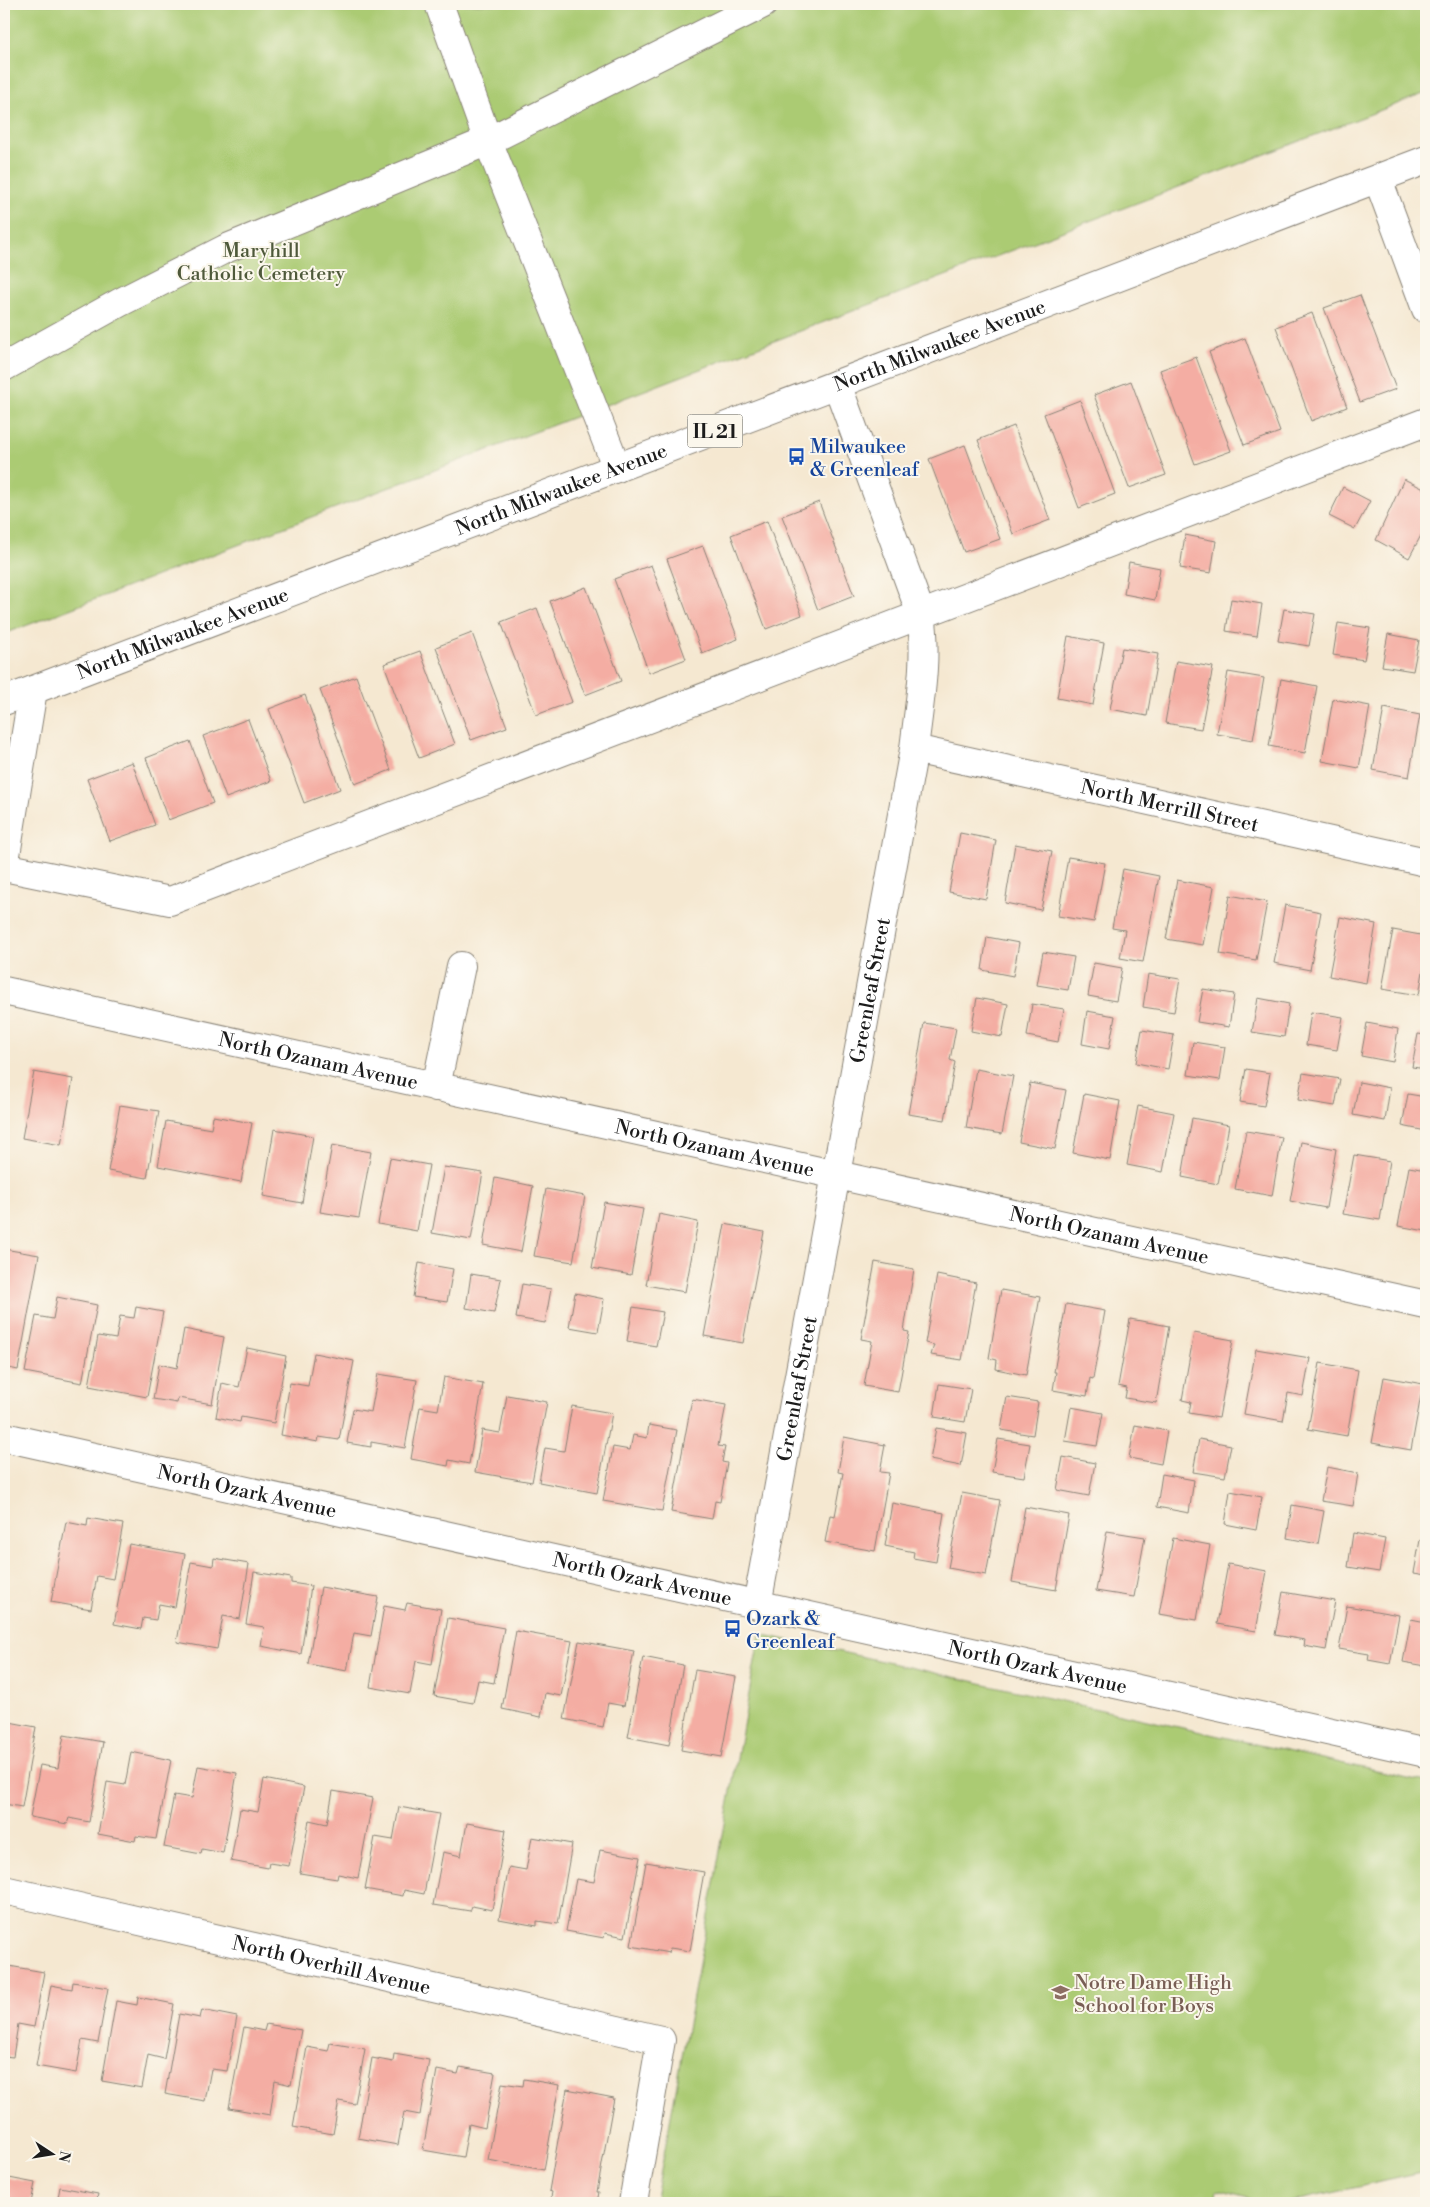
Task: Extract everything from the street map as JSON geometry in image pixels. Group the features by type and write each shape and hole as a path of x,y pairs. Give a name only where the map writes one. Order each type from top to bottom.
{"street":[{"path":"439,4 488,141 617,468"},
{"path":"4,367 119,303 224,248 488,141 763,4"},
{"name":"North Milwaukee Avenue","path":"4,701 1426,160"},
{"path":"1378,179 1426,309"},
{"name":"Greenleaf Street","path":"757,1605 914,749 924,656 924,634 921,614 837,384"},
{"path":"32,690 4,867 170,900 1426,422"},
{"name":"North Merrill Street","path":"914,749 1426,862"},
{"path":"436,1087 461,966"},
{"name":"North Ozanam Avenue","path":"4,991 1426,1305"},
{"name":"North Ozark Avenue","path":"4,1437 1426,1753"},
{"name":"North Overhill Avenue","path":"4,1890 660,2040 633,2203"}],"green space":[{"name":"Maryhill Catholic Cemetery","path":"4,4 1426,4 1426,93 4,634"},
{"name":"Notre Dame High School for Boys","path":"760,1634 1426,1782 1426,2172 1286,2203 1271,2203 1217,2189 1215,2203 655,2203"}],"building":[{"path":"1360,295 1396,389 1360,402 1324,308"},
{"path":"1312,313 1347,407 1311,421 1276,327"},
{"path":"1245,338 1280,432 1244,445 1209,352"},
{"path":"1196,357 1231,451 1195,464 1160,370"},
{"path":"1131,381 1166,475 1129,488 1094,395"},
{"path":"1080,400 1115,494 1079,508 1044,414"},
{"path":"1014,426 1050,520 1013,534 978,440"},
{"path":"965,445 1000,539 964,552 929,459"},
{"path":"1404,479 1426,490 1426,526 1409,558 1376,540"},
{"path":"1343,487 1370,501 1355,529 1329,516"},
{"path":"819,502 854,596 818,610 782,516"},
{"path":"767,521 802,615 766,629 731,535"},
{"path":"1185,535 1216,541 1211,573 1180,568"},
{"path":"703,546 738,639 702,653 667,559"},
{"path":"1129,562 1160,568 1155,600 1124,594"},
{"path":"651,565 686,659 649,673 614,579"},
{"path":"586,587 621,681 585,695 550,601"},
{"path":"1231,599 1262,604 1257,636 1226,631"},
{"path":"537,608 572,702 536,715 501,622"},
{"path":"1284,609 1315,614 1309,646 1278,641"},
{"path":"1338,623 1370,628 1364,660 1333,655"},
{"path":"472,633 507,727 471,740 436,647"},
{"path":"1388,634 1419,640 1413,671 1382,666"},
{"path":"1068,636 1104,643 1093,705 1057,698"},
{"path":"1122,648 1158,654 1147,716 1110,709"},
{"path":"420,651 455,744 419,758 384,664"},
{"path":"1176,661 1213,667 1201,729 1165,723"},
{"path":"1228,672 1264,678 1253,740 1217,734"},
{"path":"356,676 391,770 355,784 320,690"},
{"path":"1281,679 1317,686 1305,753 1269,746"},
{"path":"305,695 340,789 304,803 269,709"},
{"path":"1333,699 1370,706 1359,768 1322,761"},
{"path":"1384,708 1420,715 1409,777 1373,770"},
{"path":"248,719 271,781 226,798 203,736"},
{"path":"190,741 213,803 168,820 146,758"},
{"path":"132,762 155,825 110,841 87,779"},
{"path":"960,833 996,840 986,899 949,892"},
{"path":"1015,844 1052,851 1041,910 1005,903"},
{"path":"1068,857 1105,863 1094,922 1058,916"},
{"path":"1123,869 1159,876 1143,962 1120,958 1125,930 1112,928"},
{"path":"1177,880 1214,887 1203,945 1166,939"},
{"path":"1230,895 1267,902 1256,960 1220,954"},
{"path":"1285,905 1321,912 1310,970 1274,963"},
{"path":"1340,917 1376,924 1366,983 1329,976"},
{"path":"1393,930 1426,936 1426,954 1419,995 1382,989"},
{"path":"987,937 1019,943 1013,976 982,970"},
{"path":"1043,952 1074,957 1068,990 1037,985"},
{"path":"1094,963 1122,968 1116,1001 1088,996"},
{"path":"1148,974 1180,979 1174,1012 1143,1007"},
{"path":"1203,989 1234,994 1229,1027 1197,1022"},
{"path":"977,998 1008,1004 1002,1037 971,1031"},
{"path":"1258,998 1289,1004 1284,1037 1252,1032"},
{"path":"1032,1004 1064,1009 1058,1042 1027,1036"},
{"path":"1087,1011 1115,1016 1109,1049 1082,1044"},
{"path":"1311,1012 1343,1017 1337,1050 1306,1045"},
{"path":"924,1023 956,1028 950,1060 955,1062 945,1120 908,1114"},
{"path":"1367,1023 1398,1029 1393,1062 1361,1056"},
{"path":"1142,1030 1174,1035 1168,1069 1136,1063"},
{"path":"1418,1034 1426,1035 1426,1069 1412,1067"},
{"path":"1193,1042 1225,1047 1220,1080 1188,1075"},
{"path":"976,1069 1013,1076 1002,1134 966,1128"},
{"path":"1246,1069 1270,1073 1264,1106 1240,1102"},
{"path":"34,1072 73,1079 61,1145 22,1138"},
{"path":"1303,1073 1340,1079 1335,1106 1298,1100"},
{"path":"1359,1082 1390,1088 1385,1121 1353,1115"},
{"path":"1030,1083 1066,1090 1055,1149 1019,1142"},
{"path":"1084,1094 1120,1101 1110,1160 1073,1153"},
{"path":"1408,1094 1426,1097 1426,1131 1402,1126"},
{"path":"120,1105 159,1111 147,1178 108,1171"},
{"path":"1138,1106 1174,1113 1163,1172 1127,1165"},
{"path":"213,1116 252,1123 241,1182 158,1166 166,1121 211,1129"},
{"path":"1192,1118 1229,1125 1218,1184 1182,1177"},
{"path":"274,1129 313,1136 302,1203 263,1196"},
{"path":"1246,1131 1282,1137 1272,1196 1235,1189"},
{"path":"1301,1142 1336,1149 1326,1208 1290,1201"},
{"path":"332,1145 371,1152 359,1218 320,1212"},
{"path":"1354,1155 1390,1161 1380,1220 1343,1214"},
{"path":"390,1158 429,1165 417,1231 378,1224"},
{"path":"444,1167 483,1173 471,1240 432,1233"},
{"path":"1409,1167 1426,1170 1426,1231 1398,1226"},
{"path":"495,1178 533,1186 521,1252 483,1245"},
{"path":"546,1189 585,1196 573,1262 534,1256"},
{"path":"604,1202 643,1209 631,1275 592,1268"},
{"path":"659,1214 698,1222 685,1292 646,1285"},
{"path":"725,1224 764,1232 743,1343 704,1336"},
{"path":"4,1249 39,1255 18,1370 4,1367"},
{"path":"875,1262 914,1269 904,1331 909,1332 898,1392 864,1386 872,1341 861,1339"},
{"path":"419,1263 453,1269 447,1302 413,1297"},
{"path":"471,1274 501,1279 494,1313 466,1308"},
{"path":"937,1275 976,1283 962,1360 931,1355 934,1345 925,1343"},
{"path":"522,1284 551,1289 545,1323 516,1318"},
{"path":"1001,1290 1040,1297 1026,1375 996,1369 997,1360 989,1358"},
{"path":"575,1293 604,1299 598,1332 569,1327"},
{"path":"57,1297 97,1305 82,1383 25,1372 36,1316 53,1319"},
{"path":"1066,1304 1105,1311 1093,1379 1090,1378 1087,1396 1053,1390 1056,1372 1054,1372"},
{"path":"136,1307 163,1312 147,1397 89,1386 98,1336 116,1339 120,1316 134,1318"},
{"path":"633,1307 663,1312 656,1346 627,1341"},
{"path":"1130,1319 1169,1326 1156,1403 1125,1398 1127,1388 1118,1386"},
{"path":"184,1329 224,1337 212,1404 178,1398 177,1403 153,1399 159,1364 177,1368"},
{"path":"1194,1333 1233,1340 1219,1418 1189,1413 1191,1402 1182,1400"},
{"path":"247,1348 286,1356 274,1423 241,1417 240,1422 216,1417 222,1383 239,1387"},
{"path":"1256,1349 1310,1358 1303,1396 1288,1393 1283,1421 1244,1414"},
{"path":"314,1353 354,1361 339,1440 319,1437 318,1442 281,1435 290,1383 308,1386"},
{"path":"1320,1363 1358,1370 1347,1436 1308,1429"},
{"path":"378,1374 417,1380 405,1448 371,1442 371,1447 347,1443 353,1409 371,1412"},
{"path":"444,1377 483,1384 469,1464 449,1460 448,1466 411,1459 420,1407 438,1410"},
{"path":"1384,1377 1423,1384 1411,1450 1372,1443"},
{"path":"939,1384 971,1389 965,1422 934,1417"},
{"path":"507,1395 547,1402 532,1482 475,1472 482,1430 500,1433"},
{"path":"1007,1397 1038,1402 1033,1435 1001,1430"},
{"path":"692,1399 726,1405 718,1446 725,1447 722,1462 727,1463 720,1502 715,1501 712,1519 671,1512"},
{"path":"572,1406 612,1413 597,1493 539,1482 545,1448 564,1451"},
{"path":"1071,1407 1103,1413 1097,1446 1065,1441"},
{"path":"649,1425 677,1430 662,1511 603,1501 613,1447 630,1450 633,1435 647,1438"},
{"path":"1135,1425 1167,1431 1161,1464 1129,1458"},
{"path":"936,1428 967,1433 961,1466 930,1460"},
{"path":"844,1437 885,1445 880,1472 889,1473 875,1551 825,1542 830,1515 835,1516 843,1473 838,1472"},
{"path":"998,1439 1030,1444 1024,1477 992,1472"},
{"path":"1199,1439 1231,1445 1225,1477 1193,1472"},
{"path":"1063,1457 1095,1463 1089,1496 1057,1490"},
{"path":"1327,1467 1358,1473 1353,1506 1321,1501"},
{"path":"1162,1474 1194,1480 1189,1513 1157,1507"},
{"path":"1230,1491 1262,1497 1256,1530 1225,1524"},
{"path":"962,1493 1000,1500 986,1575 948,1568"},
{"path":"892,1503 944,1513 936,1562 913,1558 914,1552 885,1546"},
{"path":"1292,1505 1324,1511 1318,1544 1287,1538"},
{"path":"1025,1507 1069,1515 1056,1590 1012,1582"},
{"path":"88,1518 123,1524 113,1579 97,1576 91,1609 51,1602 66,1522 87,1526"},
{"path":"1107,1531 1145,1537 1134,1597 1096,1591"},
{"path":"1353,1533 1385,1539 1379,1572 1348,1567"},
{"path":"1173,1538 1210,1545 1197,1620 1159,1614"},
{"path":"1420,1540 1426,1541 1426,1575 1414,1573"},
{"path":"129,1544 185,1554 175,1607 159,1604 156,1620 143,1618 141,1629 114,1624"},
{"path":"214,1558 249,1564 240,1619 223,1616 217,1649 177,1642 191,1562 213,1566"},
{"path":"1228,1564 1267,1571 1256,1631 1217,1624"},
{"path":"254,1572 291,1578 291,1583 311,1586 301,1654 261,1646 264,1627 246,1624"},
{"path":"321,1587 378,1597 371,1636 354,1633 347,1671 308,1664"},
{"path":"1283,1592 1335,1601 1326,1650 1304,1646 1305,1640 1275,1635"},
{"path":"407,1603 441,1609 432,1664 416,1661 410,1694 370,1687 384,1606 405,1610"},
{"path":"1347,1606 1399,1615 1390,1664 1368,1660 1369,1654 1339,1649"},
{"path":"448,1618 504,1628 494,1683 478,1680 473,1703 434,1696"},
{"path":"1411,1619 1426,1622 1426,1666 1403,1662"},
{"path":"516,1631 572,1641 561,1696 545,1693 541,1717 502,1709"},
{"path":"579,1641 634,1651 624,1706 608,1703 603,1727 564,1719"},
{"path":"643,1657 683,1665 669,1745 628,1737"},
{"path":"695,1670 736,1677 721,1757 681,1750"},
{"path":"4,1721 36,1727 22,1807 4,1804"},
{"path":"64,1735 103,1742 89,1822 69,1818 67,1824 30,1817 40,1765 58,1768"},
{"path":"131,1752 171,1760 156,1839 136,1836 135,1841 98,1834 107,1782 125,1785"},
{"path":"198,1766 237,1773 223,1853 202,1849 201,1854 164,1847 174,1795 192,1798"},
{"path":"264,1779 304,1787 289,1866 269,1863 268,1868 231,1861 240,1809 258,1812"},
{"path":"333,1791 373,1798 358,1878 338,1874 337,1879 300,1873 309,1820 327,1824"},
{"path":"399,1807 439,1814 424,1894 404,1890 403,1896 365,1889 375,1837 393,1840"},
{"path":"467,1823 506,1830 492,1910 472,1906 470,1911 433,1905 443,1852 461,1856"},
{"path":"532,1837 572,1844 558,1924 537,1921 537,1926 499,1919 509,1867 526,1870"},
{"path":"600,1850 640,1857 625,1937 605,1933 604,1938 566,1931 576,1879 594,1882"},
{"path":"646,1862 704,1872 690,1951 670,1948 669,1953 631,1946"},
{"path":"9,1966 44,1972 34,2027 18,2024 13,2057 4,2056 4,1973 8,1973"},
{"path":"73,1982 108,1988 98,2043 82,2040 76,2073 36,2066 51,1985 72,1989"},
{"path":"138,1997 174,2004 164,2059 148,2055 142,2088 102,2081 116,2001 137,2005"},
{"path":"202,2010 237,2017 227,2071 211,2069 205,2101 165,2094 179,2014 200,2018"},
{"path":"266,2024 301,2030 291,2085 275,2081 270,2115 229,2108 244,2027 264,2031"},
{"path":"330,2043 365,2049 355,2104 339,2101 333,2134 293,2127 307,2047 328,2051"},
{"path":"394,2054 429,2060 420,2115 404,2112 398,2145 358,2138 372,2058 393,2062"},
{"path":"460,2067 495,2073 485,2128 469,2124 463,2157 423,2150 437,2070 458,2074"},
{"path":"524,2079 559,2085 544,2170 488,2160 502,2083 523,2086"},
{"path":"567,2089 614,2098 597,2192 599,2192 597,2203 550,2203 552,2192 549,2191"},
{"path":"4,2177 35,2183 31,2203 4,2203"},
{"path":"60,2187 98,2194 96,2203 57,2203"}],"place":[{"name":"Milwaukee & Greenleaf","path":"796,457"},
{"name":"Ozark & Greenleaf","path":"732,1629"},
{"name":"Notre Dame High School for Boys","path":"1060,1993"}]}
